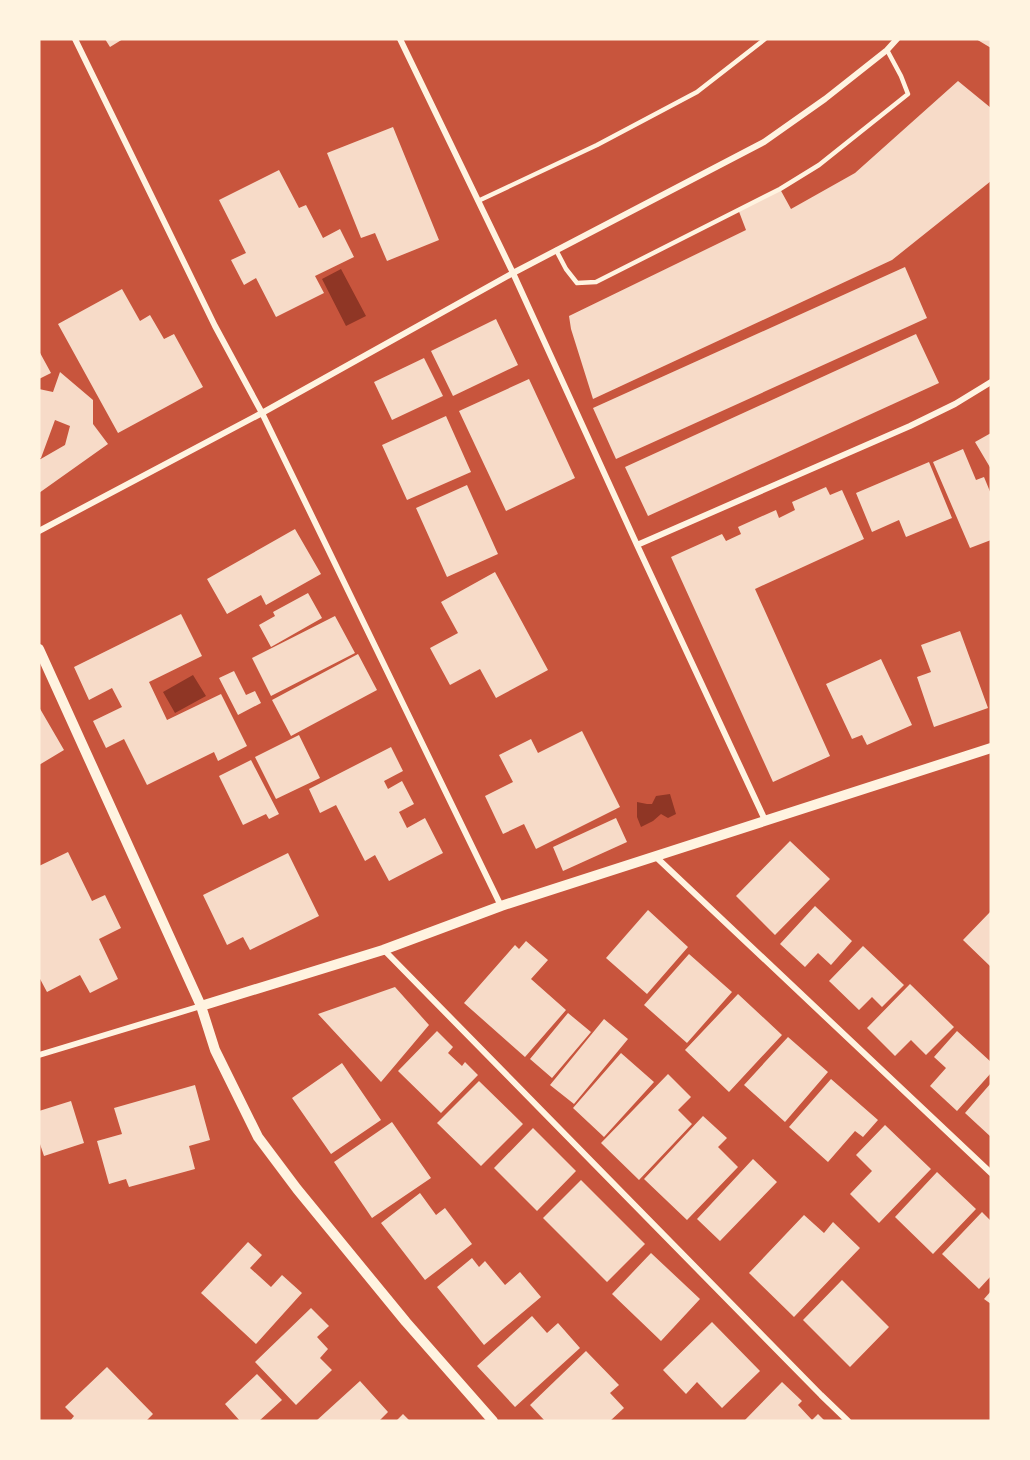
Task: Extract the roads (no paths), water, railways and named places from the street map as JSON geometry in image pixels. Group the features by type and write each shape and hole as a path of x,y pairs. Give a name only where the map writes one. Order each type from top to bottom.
{"street":[{"path":"75,39 215,326 262,413 501,906"},
{"path":"400,39 513,273 765,820"},
{"path":"39,531 262,413 513,273 764,142 825,99 887,50 897,39"},
{"path":"637,545 910,426 955,404 991,382"},
{"path":"39,649 201,1006 215,1050 258,1137 297,1189 406,1322 493,1421"},
{"path":"39,1055 383,950 501,906 991,748"},
{"path":"656,856 991,1173"},
{"path":"383,950 848,1421"}],"lane":[{"path":"478,201 597,145 697,92 765,39"},
{"path":"556,250 577,284 596,282 780,189 819,165 908,94 887,50"}]}
